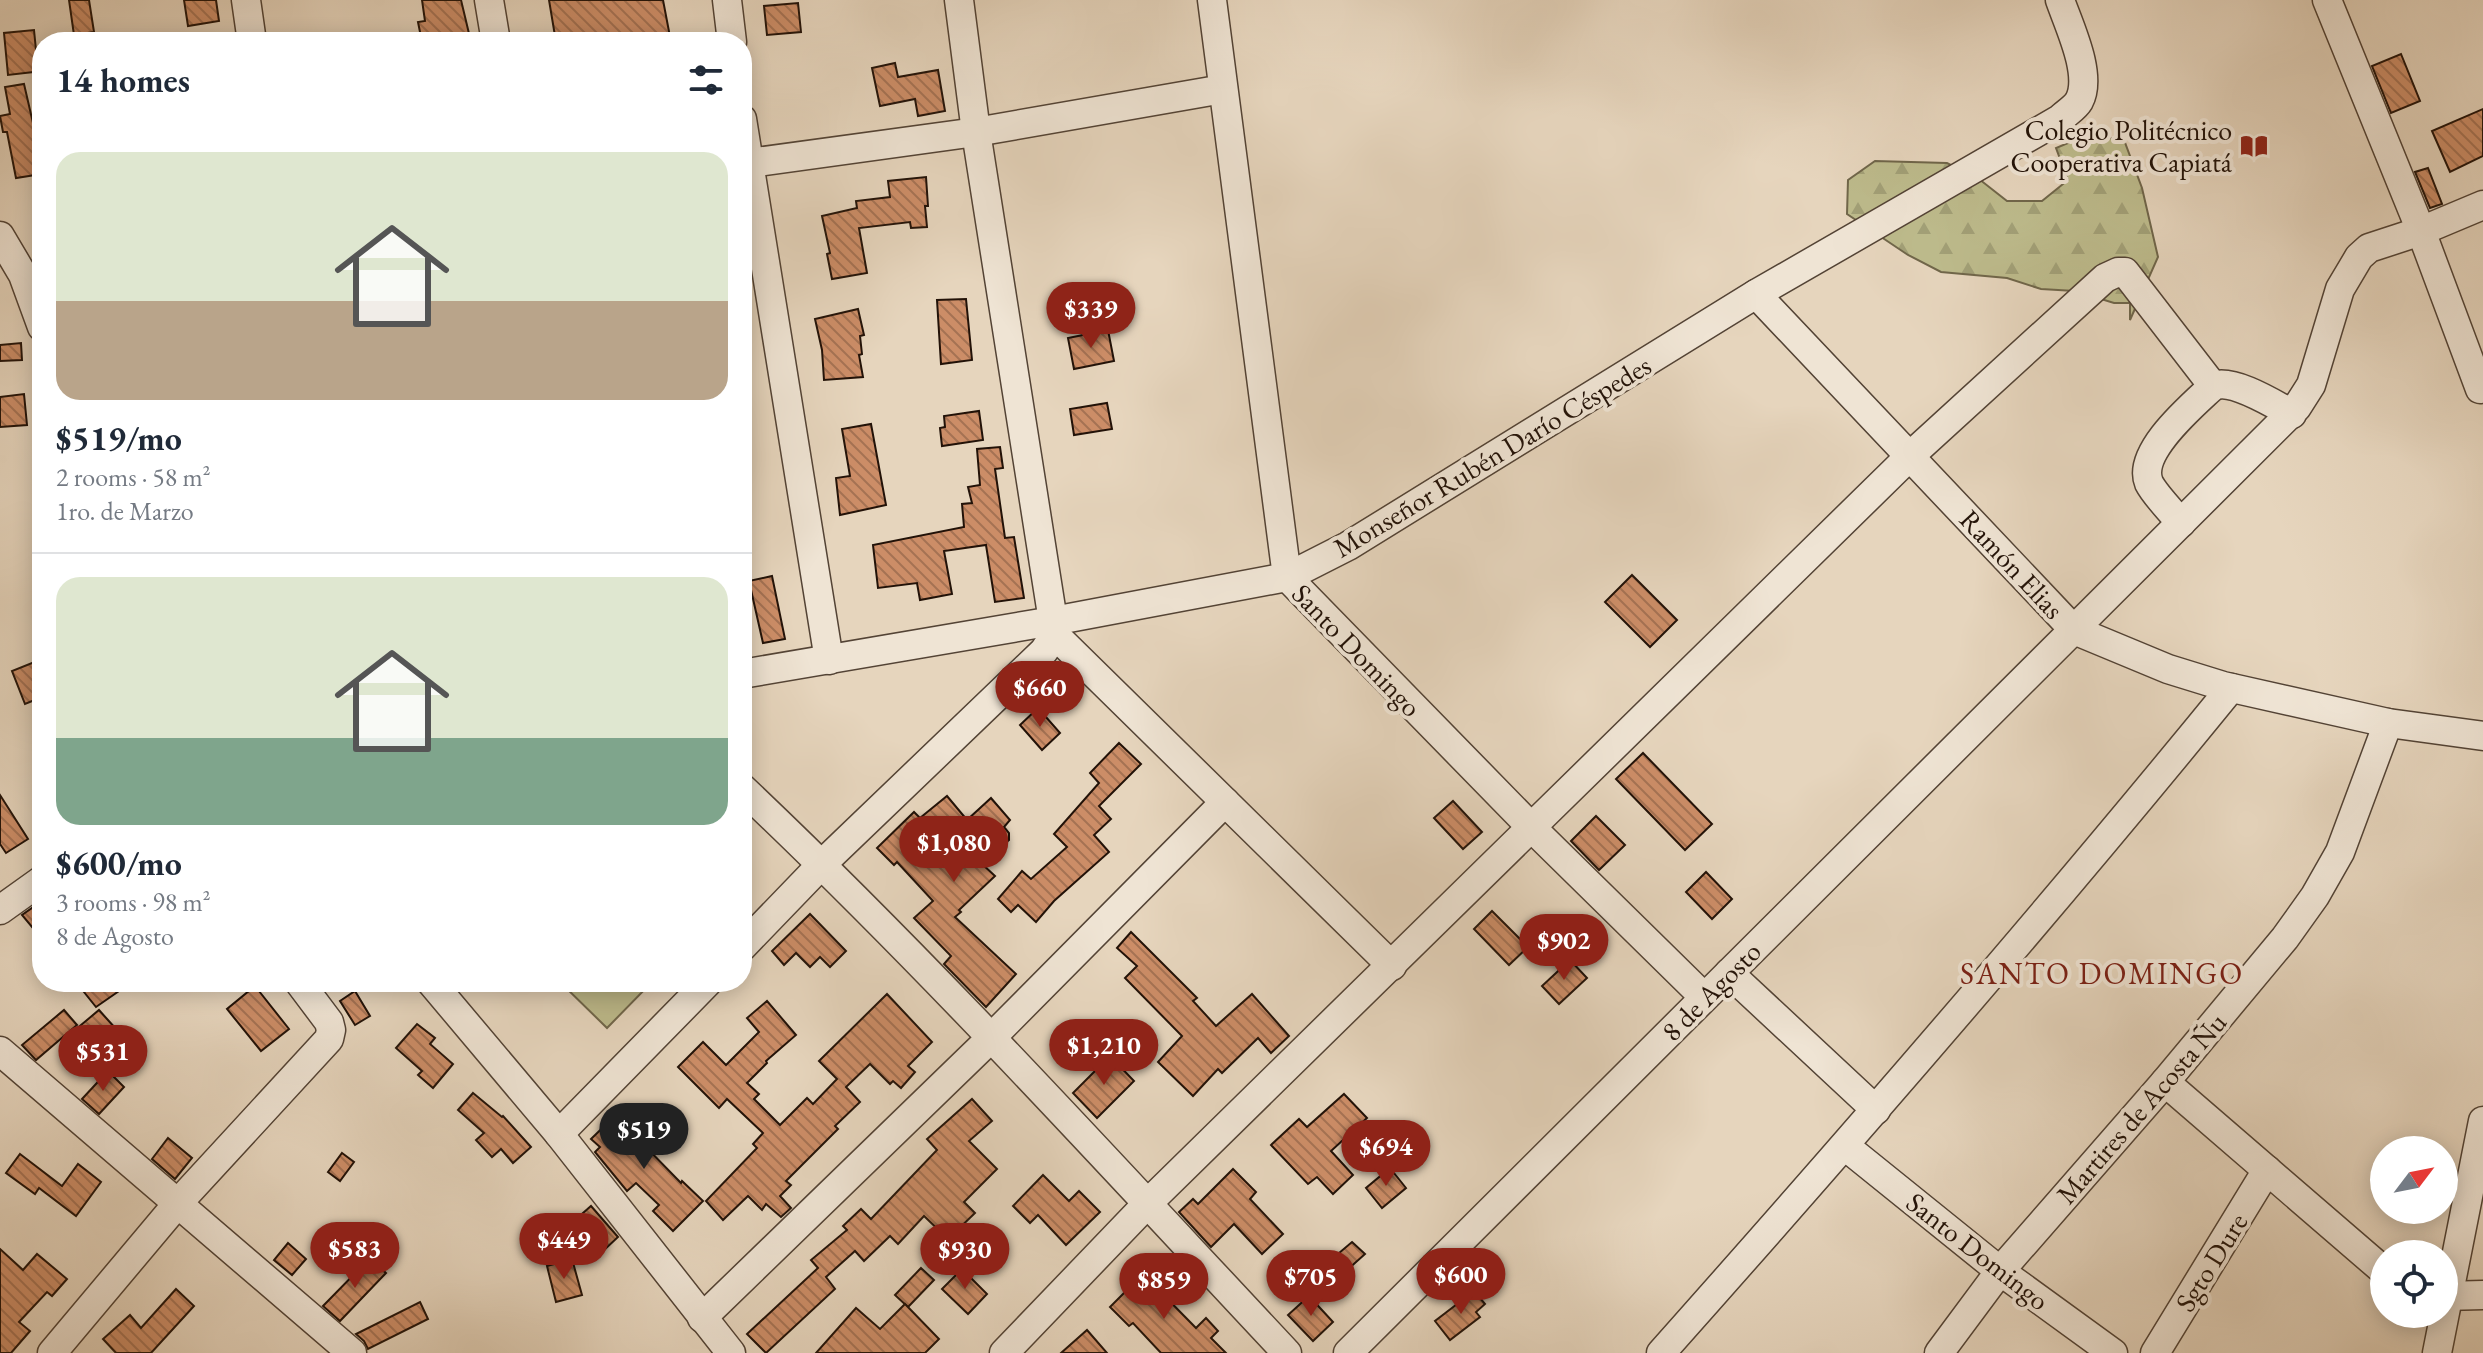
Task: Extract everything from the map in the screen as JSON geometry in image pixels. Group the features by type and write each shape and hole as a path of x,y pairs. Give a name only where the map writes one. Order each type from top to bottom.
{"street":[{"path":"246,0 251,32"},
{"path":"489,0 494,32"},
{"path":"727,0 731,32"},
{"path":"752,937 822,864 1044,651 1052,639 1053,627 976,132 959,0"},
{"name":"Santo Domingo","path":"1212,0 1287,577 1532,828 1704,997"},
{"name":"Monseñor Rubén Darío Céspedes","path":"752,672 1053,627 1287,577 1348,546 1756,294 2060,119 2078,102 2084,85 2081,62 2060,0"},
{"path":"2327,0 2421,231 2480,389"},
{"path":"752,162 976,132 1223,89"},
{"path":"752,204 829,660"},
{"path":"2421,231 2483,205"},
{"name":"8 de Agosto","path":"1348,1353 2292,414 2311,385 2340,289 2364,252 2421,231"},
{"path":"0,236 22,275 32,301"},
{"path":"1004,1353 1147,1204 1910,456 2105,278 2125,272 2213,386"},
{"name":"Ramón Elias","path":"1756,294 2074,630 2168,669 2231,688 2388,723 2483,736"},
{"path":"2181,523 2149,483 2147,467 2153,453 2175,424 2213,386 2221,383 2234,387 2292,414"},
{"path":"1053,627 1392,966"},
{"path":"1661,1353 1876,1110 2107,840 2231,688"},
{"name":"Martires de Acosta Ñu","path":"1939,1353 2000,1271 2165,1082 2285,938 2315,896 2340,852 2388,723"},
{"path":"752,798 822,864 991,1038 1287,1353"},
{"path":"702,1318 991,1038 1225,802"},
{"path":"0,910 32,887"},
{"path":"1729,973 1876,1110"},
{"path":"52,1353 178,1203 329,1039 329,1022 306,992"},
{"path":"439,992 559,1134 731,1353"},
{"path":"559,1134 698,992"},
{"path":"0,1051 352,1353"},
{"path":"2165,1082 2370,1259"},
{"path":"2458,1240 2483,1121"},
{"name":"Santo Domingo","path":"1845,1146 2000,1271 2113,1353"},
{"name":"Sgto Dure","path":"2155,1353 2267,1170"},
{"path":"2458,1296 2483,1295"},
{"path":"2437,1353 2441,1328"}],"green space":[{"path":"2087,135 2124,140 2142,188 2158,257 2130,320 2130,303 2114,303 2075,291 2041,289 2007,278 1941,272 1908,255 1847,214 1848,180 1875,161 1947,163 1979,179 2007,201 2042,201 2068,180 2056,148"},
{"path":"570,992 642,992 607,1028"}],"building":[{"path":"69,0 89,0 94,32 74,32"},
{"path":"184,0 216,0 219,21 188,26"},
{"path":"422,0 461,0 469,32 420,32 418,22 425,21"},
{"path":"549,0 663,0 669,32 554,32"},
{"path":"798,3 801,32 767,35 764,6"},
{"path":"34,30 32,72 8,75 4,33"},
{"path":"2401,54 2420,101 2391,113 2372,66"},
{"path":"895,63 898,77 938,70 945,111 918,116 915,99 880,106 872,68"},
{"path":"24,84 32,119 32,176 16,178 7,132 3,132 0,116 10,114 5,87"},
{"path":"2483,109 2483,156 2450,172 2432,131"},
{"path":"2428,168 2442,204 2430,208 2415,172"},
{"path":"926,177 927,227 911,228 910,222 859,228 867,273 832,279 822,216 857,208 856,201 890,197 888,181"},
{"path":"966,299 972,360 941,364 937,300"},
{"path":"858,309 864,335 860,336 862,354 859,355 863,377 824,380 822,350 815,319"},
{"path":"1108,330 1114,361 1074,369 1068,338"},
{"path":"21,343 22,360 0,361 0,345"},
{"path":"24,394 27,425 0,427 0,397"},
{"path":"1107,403 1112,429 1074,435 1070,409"},
{"path":"979,411 983,440 942,446 940,428 945,427 944,416"},
{"path":"871,424 886,505 840,515 836,478 850,476 842,429"},
{"path":"1000,447 1003,468 995,469 1005,538 1014,537 1024,598 995,602 986,545 944,551 952,594 920,600 917,583 878,588 873,545 964,527 962,504 972,503 968,487 980,485 977,449"},
{"path":"1632,575 1677,620 1650,647 1605,602"},
{"path":"772,576 785,639 763,643 752,594 752,580"},
{"path":"32,663 32,701 25,704 12,671"},
{"path":"1038,708 1060,733 1042,750 1020,725"},
{"path":"1119,743 1141,764 1099,806 1111,819 1094,835 1109,852 1054,901 1036,922 1018,905 1011,912 998,899 1022,871 1031,879 1067,847 1054,834 1099,783 1090,773"},
{"path":"1643,753 1712,824 1685,850 1616,779"},
{"path":"0,795 28,839 6,853 0,844"},
{"path":"947,796 967,820 991,798 1010,820 1004,827 1009,833 1009,840 981,863 995,876 955,917 1016,974 986,1007 944,964 951,956 914,918 933,901 897,862 894,865 877,848 914,812 920,818"},
{"path":"1453,801 1482,832 1463,849 1434,818"},
{"path":"1596,816 1625,845 1599,870 1571,841"},
{"path":"1706,872 1732,899 1712,919 1686,892"},
{"path":"32,908 32,927 22,915"},
{"path":"1492,911 1528,947 1509,965 1474,929"},
{"path":"810,914 846,951 830,967 820,957 810,967 796,953 784,965 772,951"},
{"path":"1131,932 1197,998 1193,1001 1216,1026 1252,994 1289,1036 1271,1053 1258,1038 1222,1073 1218,1069 1193,1096 1158,1062 1182,1036 1125,978 1137,966 1117,948"},
{"path":"1570,960 1587,978 1559,1004 1542,986"},
{"path":"84,992 118,992 96,1007"},
{"path":"248,992 260,992 289,1029 261,1051 227,1009"},
{"path":"356,992 370,1016 355,1025 340,1001"},
{"path":"887,994 932,1042 908,1066 915,1072 901,1088 893,1081 890,1084 870,1064 846,1087 860,1102 835,1126 838,1129 786,1181 791,1185 780,1196 791,1208 781,1217 766,1204 762,1210 748,1196 723,1220 706,1201 757,1148 753,1144 763,1133 727,1099 719,1108 678,1067 703,1042 726,1065 759,1032 747,1018 767,1001 796,1035 766,1061 747,1083 759,1094 754,1099 780,1125 807,1098 813,1104 837,1079 819,1061"},
{"path":"64,1010 77,1025 36,1060 22,1045"},
{"path":"99,1010 116,1029 86,1054 69,1035"},
{"path":"417,1024 435,1038 430,1044 453,1064 433,1088 418,1075 422,1071 396,1048"},
{"path":"1110,1056 1134,1081 1097,1118 1073,1093"},
{"path":"108,1071 124,1087 99,1114 82,1099"},
{"path":"473,1093 503,1116 531,1147 513,1163 501,1149 492,1157 476,1140 484,1133 458,1110"},
{"path":"1344,1094 1367,1118 1331,1151 1353,1175 1333,1194 1317,1177 1308,1184 1271,1145 1299,1119 1307,1127"},
{"path":"972,1099 992,1121 969,1141 997,1169 964,1202 975,1213 948,1239 924,1216 898,1244 890,1236 864,1261 855,1251 826,1277 835,1289 766,1353 747,1334 818,1268 811,1260 847,1230 843,1226 861,1209 871,1219 937,1150 927,1139"},
{"path":"620,1111 642,1135 638,1139 703,1201 673,1231 653,1211 659,1205 636,1183 627,1191 595,1152 600,1147 591,1139"},
{"path":"168,1138 192,1158 175,1179 152,1159"},
{"path":"342,1153 354,1162 340,1181 328,1172"},
{"path":"20,1154 62,1186 78,1164 101,1182 76,1216 39,1188 35,1194 6,1173"},
{"path":"1390,1168 1406,1188 1382,1208 1366,1188"},
{"path":"1233,1169 1256,1192 1250,1199 1283,1234 1262,1254 1234,1224 1211,1247 1179,1212 1193,1199 1198,1204"},
{"path":"1043,1175 1069,1201 1079,1191 1100,1212 1066,1245 1038,1215 1030,1223 1013,1206"},
{"path":"591,1206 618,1237 603,1251 575,1220"},
{"path":"1352,1242 1365,1254 1346,1271 1332,1259"},
{"path":"288,1243 306,1259 292,1275 274,1260"},
{"path":"0,1249 23,1270 37,1254 67,1279 52,1296 47,1292 19,1322 30,1331 11,1353 0,1353"},
{"path":"370,1258 386,1273 340,1321 323,1306"},
{"path":"572,1259 582,1295 556,1302 547,1266"},
{"path":"921,1268 934,1280 908,1307 895,1295"},
{"path":"962,1269 987,1294 968,1314 942,1289"},
{"path":"1143,1274 1196,1328 1206,1318 1218,1331 1211,1338 1226,1353 1161,1353 1133,1323 1129,1326 1110,1307"},
{"path":"176,1289 194,1306 151,1353 116,1353 103,1339 130,1315 141,1328"},
{"path":"1474,1291 1485,1304 1476,1312 1480,1317 1450,1340 1435,1321"},
{"path":"1309,1296 1333,1322 1313,1341 1288,1315"},
{"path":"420,1302 428,1319 368,1349 356,1334"},
{"path":"905,1304 939,1339 925,1353 816,1353 856,1308 880,1329"},
{"path":"1087,1330 1107,1353 1061,1353"}],"place":[{"name":"Colegio Politécnico Cooperativa Capiatá","path":"2254,146"}],"district":[{"name":"SANTO DOMINGO","path":"2102,974"}]}
